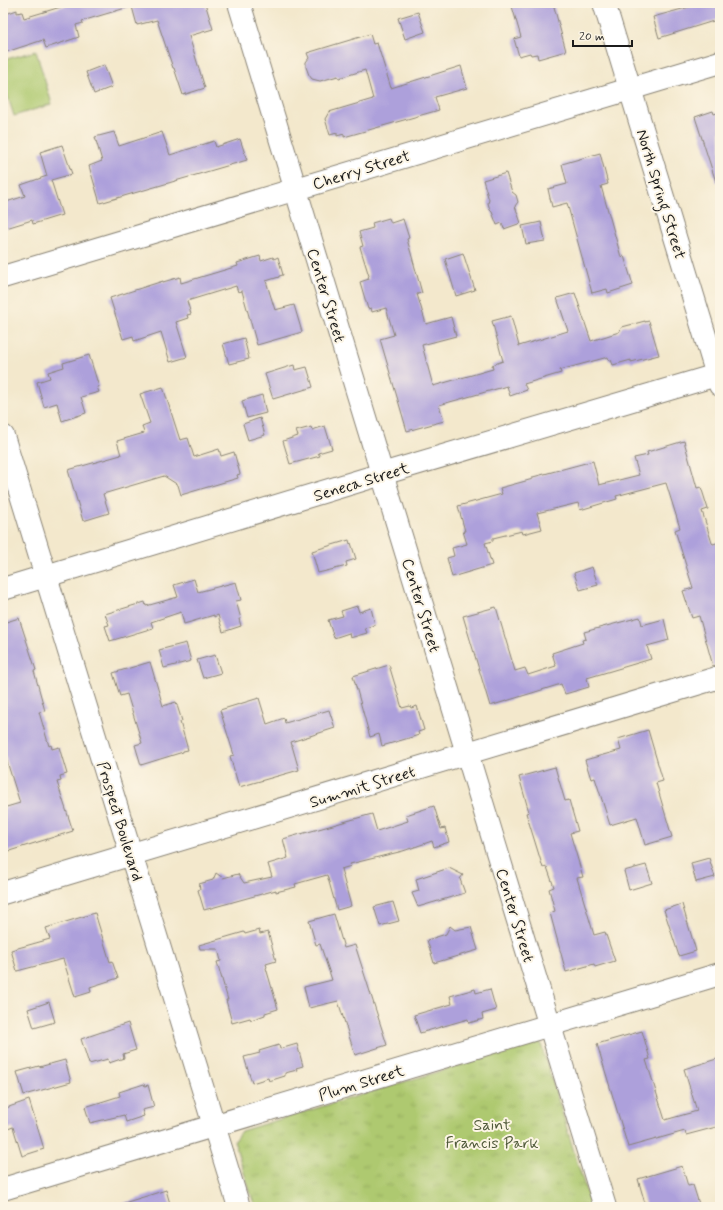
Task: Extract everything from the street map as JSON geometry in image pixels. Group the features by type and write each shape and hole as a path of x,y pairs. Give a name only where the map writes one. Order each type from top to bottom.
{"street":[{"name":"Center Street","path":"239,3 605,1207"},
{"name":"North Spring Street","path":"604,3 719,378"},
{"name":"Cherry Street","path":"3,277 720,62"},
{"name":"Seneca Street","path":"3,589 382,474 719,378"},
{"name":"Prospect Boulevard","path":"3,436 240,1207"},
{"name":"Summit Street","path":"3,893 720,677"},
{"name":"Plum Street","path":"3,1189 720,974"}],"green space":[{"path":"36,51 52,104 14,116 3,81 3,60"},
{"name":"Saint Francis Park","path":"540,1041 591,1207 255,1207 234,1141 241,1131"}],"building":[{"path":"74,3 128,3 129,7 82,21 83,23 76,25 79,37 46,48 43,40 3,53 3,15 17,10 17,13 22,12 24,18"},
{"path":"131,3 205,3 213,29 189,36 205,88 183,95 157,20 137,25"},
{"path":"511,3 553,3 566,51 538,59 537,54 531,55 530,53 519,56 514,39 521,37"},
{"path":"692,3 720,3 720,19 659,38 653,17 693,6"},
{"path":"418,12 425,32 405,39 398,18"},
{"path":"370,34 373,44 377,43 391,88 461,66 467,88 435,97 439,110 344,137 344,134 337,136 337,133 330,135 325,119 329,112 373,99 365,70 339,78 338,76 320,81 312,79 306,67 306,62 309,58 307,53"},
{"path":"104,65 112,87 94,94 86,72"},
{"path":"713,111 714,114 720,112 720,182 716,182 695,117"},
{"path":"114,132 119,146 162,132 170,155 214,141 216,147 240,139 247,160 100,203 89,166 102,161 95,137"},
{"path":"62,145 72,174 51,180 62,215 33,224 32,220 3,229 3,203 25,196 21,185 47,176 40,152"},
{"path":"600,153 608,184 601,186 621,257 624,256 633,285 608,293 607,289 592,293 567,203 552,207 548,189 567,184 562,164"},
{"path":"506,173 512,192 516,195 518,202 515,206 521,223 504,229 502,223 497,225 490,210 488,203 489,200 483,180"},
{"path":"389,218 391,223 403,219 422,293 417,294 426,324 451,317 456,336 422,345 433,386 493,369 492,365 503,361 492,321 511,316 519,346 568,331 557,298 575,293 591,341 619,332 622,327 649,321 659,355 613,365 611,360 609,361 608,357 560,370 561,373 524,384 527,390 510,396 507,386 439,405 444,421 407,431 380,339 394,335 386,308 372,312 371,308 368,309 360,282 369,279 369,276 360,247 363,246 359,232 373,228 372,223"},
{"path":"541,222 545,241 526,244 522,226"},
{"path":"463,253 475,290 456,296 445,259"},
{"path":"260,256 261,261 278,257 283,275 266,281 275,310 294,305 302,332 257,345 242,291 238,292 236,286 187,301 191,314 187,315 188,318 176,322 187,357 170,362 161,332 134,341 133,336 123,339 110,298 180,277 181,283 238,266 237,263"},
{"path":"244,338 249,359 229,364 223,344"},
{"path":"89,355 99,387 97,387 99,392 81,397 86,413 62,421 57,403 44,407 37,382 50,378 48,372 64,367 63,363"},
{"path":"294,365 295,370 307,367 313,387 273,399 265,374"},
{"path":"163,387 180,440 188,438 194,457 219,449 221,456 234,452 240,474 237,475 238,478 181,495 178,485 164,476 103,494 109,513 83,521 68,470 121,455 117,441 144,433 142,426 150,423 140,394"},
{"path":"262,395 266,413 247,418 242,401"},
{"path":"260,418 265,435 248,440 243,424"},
{"path":"325,426 332,449 318,453 320,456 290,464 283,441 298,436 296,431 311,427 312,430"},
{"path":"684,441 697,488 701,487 708,509 702,511 712,543 720,542 720,665 713,666 699,616 692,618 683,591 693,588 675,530 680,528 666,483 616,496 617,499 580,510 578,503 537,513 542,529 523,534 522,531 493,538 493,541 485,543 492,565 452,577 447,558 454,556 452,548 467,544 458,506 502,494 500,488 533,479 533,477 593,461 599,485 639,475 634,458 648,455 647,452"},
{"path":"349,540 356,559 346,562 347,566 318,573 312,551"},
{"path":"592,567 598,585 580,590 574,573"},
{"path":"194,579 198,592 236,582 241,600 236,601 241,619 239,619 241,626 223,632 218,615 184,624 181,612 151,622 153,628 110,641 105,626 109,625 105,614 145,602 146,606 178,597 174,585"},
{"path":"357,606 359,612 371,608 375,625 365,628 367,633 350,638 349,633 334,638 328,620 343,616 341,611"},
{"path":"496,607 515,671 525,668 528,675 556,666 552,653 583,643 582,640 586,639 584,632 640,617 642,625 664,619 669,640 647,646 651,659 587,678 589,687 565,694 561,684 490,706 463,616"},
{"path":"19,618 36,670 34,671 45,711 39,712 49,746 51,745 52,749 59,747 67,774 60,776 61,781 57,782 73,831 3,853 3,808 20,803 3,749 3,623"},
{"path":"186,643 191,661 164,668 159,650"},
{"path":"215,655 221,673 203,678 197,660"},
{"path":"150,662 163,706 176,702 182,721 180,722 188,750 141,765 135,745 142,743 127,694 120,696 113,673"},
{"path":"389,665 402,708 417,706 424,730 418,732 419,735 382,746 379,734 370,737 353,676"},
{"path":"259,698 267,724 284,718 285,723 329,710 335,728 291,742 299,770 239,787 230,756 234,755 220,710"},
{"path":"648,730 663,781 656,783 672,837 645,845 637,817 610,825 595,778 591,779 585,760 621,750 618,739"},
{"path":"555,767 565,801 569,800 578,831 570,833 583,877 577,878 594,935 605,932 615,961 595,967 594,964 566,972 550,913 555,911 549,889 554,887 547,867 543,868 526,813 529,812 519,777"},
{"path":"434,806 441,829 445,828 449,842 434,847 432,841 403,851 350,864 351,866 341,869 351,906 337,910 327,875 295,884 296,887 276,892 276,890 204,910 198,890 200,889 199,884 213,880 216,873 223,878 238,874 244,883 272,877 268,864 288,858 283,839 372,814 377,831 408,821 406,815"},
{"path":"709,858 715,877 696,882 691,863"},
{"path":"646,865 652,883 629,890 624,871"},
{"path":"449,868 463,875 460,879 465,893 418,907 412,893 419,891 416,879"},
{"path":"393,902 399,921 380,926 374,907"},
{"path":"682,904 696,951 679,956 664,910"},
{"path":"95,913 110,962 112,961 118,978 90,987 91,992 75,997 63,959 17,971 11,950 50,939 46,928"},
{"path":"334,914 344,948 355,945 387,1045 355,1055 338,1001 309,1008 304,987 332,980 320,944 316,945 309,921"},
{"path":"450,926 455,930 471,927 478,950 434,963 427,940 446,934"},
{"path":"259,930 260,934 268,932 276,961 266,964 266,968 278,1009 265,1013 265,1015 251,1020 250,1018 232,1023 226,1000 228,1000 217,962 221,961 218,949 200,949 199,945 244,932 245,934"},
{"path":"475,989 476,993 490,989 496,1010 482,1014 483,1019 469,1023 468,1019 420,1033 414,1015 452,1004 450,996"},
{"path":"49,1002 55,1022 34,1028 28,1009"},
{"path":"128,1023 136,1050 123,1054 124,1058 109,1063 108,1059 89,1064 81,1039"},
{"path":"642,1031 650,1059 646,1060 665,1120 697,1111 684,1069 720,1058 720,1126 686,1135 685,1131 628,1147 597,1044"},
{"path":"297,1044 303,1066 296,1068 297,1070 285,1073 285,1076 269,1081 268,1078 252,1083 244,1057 260,1053 259,1051 279,1045 280,1049"},
{"path":"65,1060 71,1082 24,1095 17,1072"},
{"path":"144,1084 145,1086 148,1085 154,1107 142,1110 144,1116 126,1122 124,1115 90,1123 85,1107 120,1096 119,1092"},
{"path":"29,1100 44,1149 22,1156 13,1127 3,1131 3,1109"},
{"path":"682,1166 688,1186 693,1185 700,1207 646,1207 638,1179"},
{"path":"166,1190 171,1207 125,1207 124,1203"}]}
